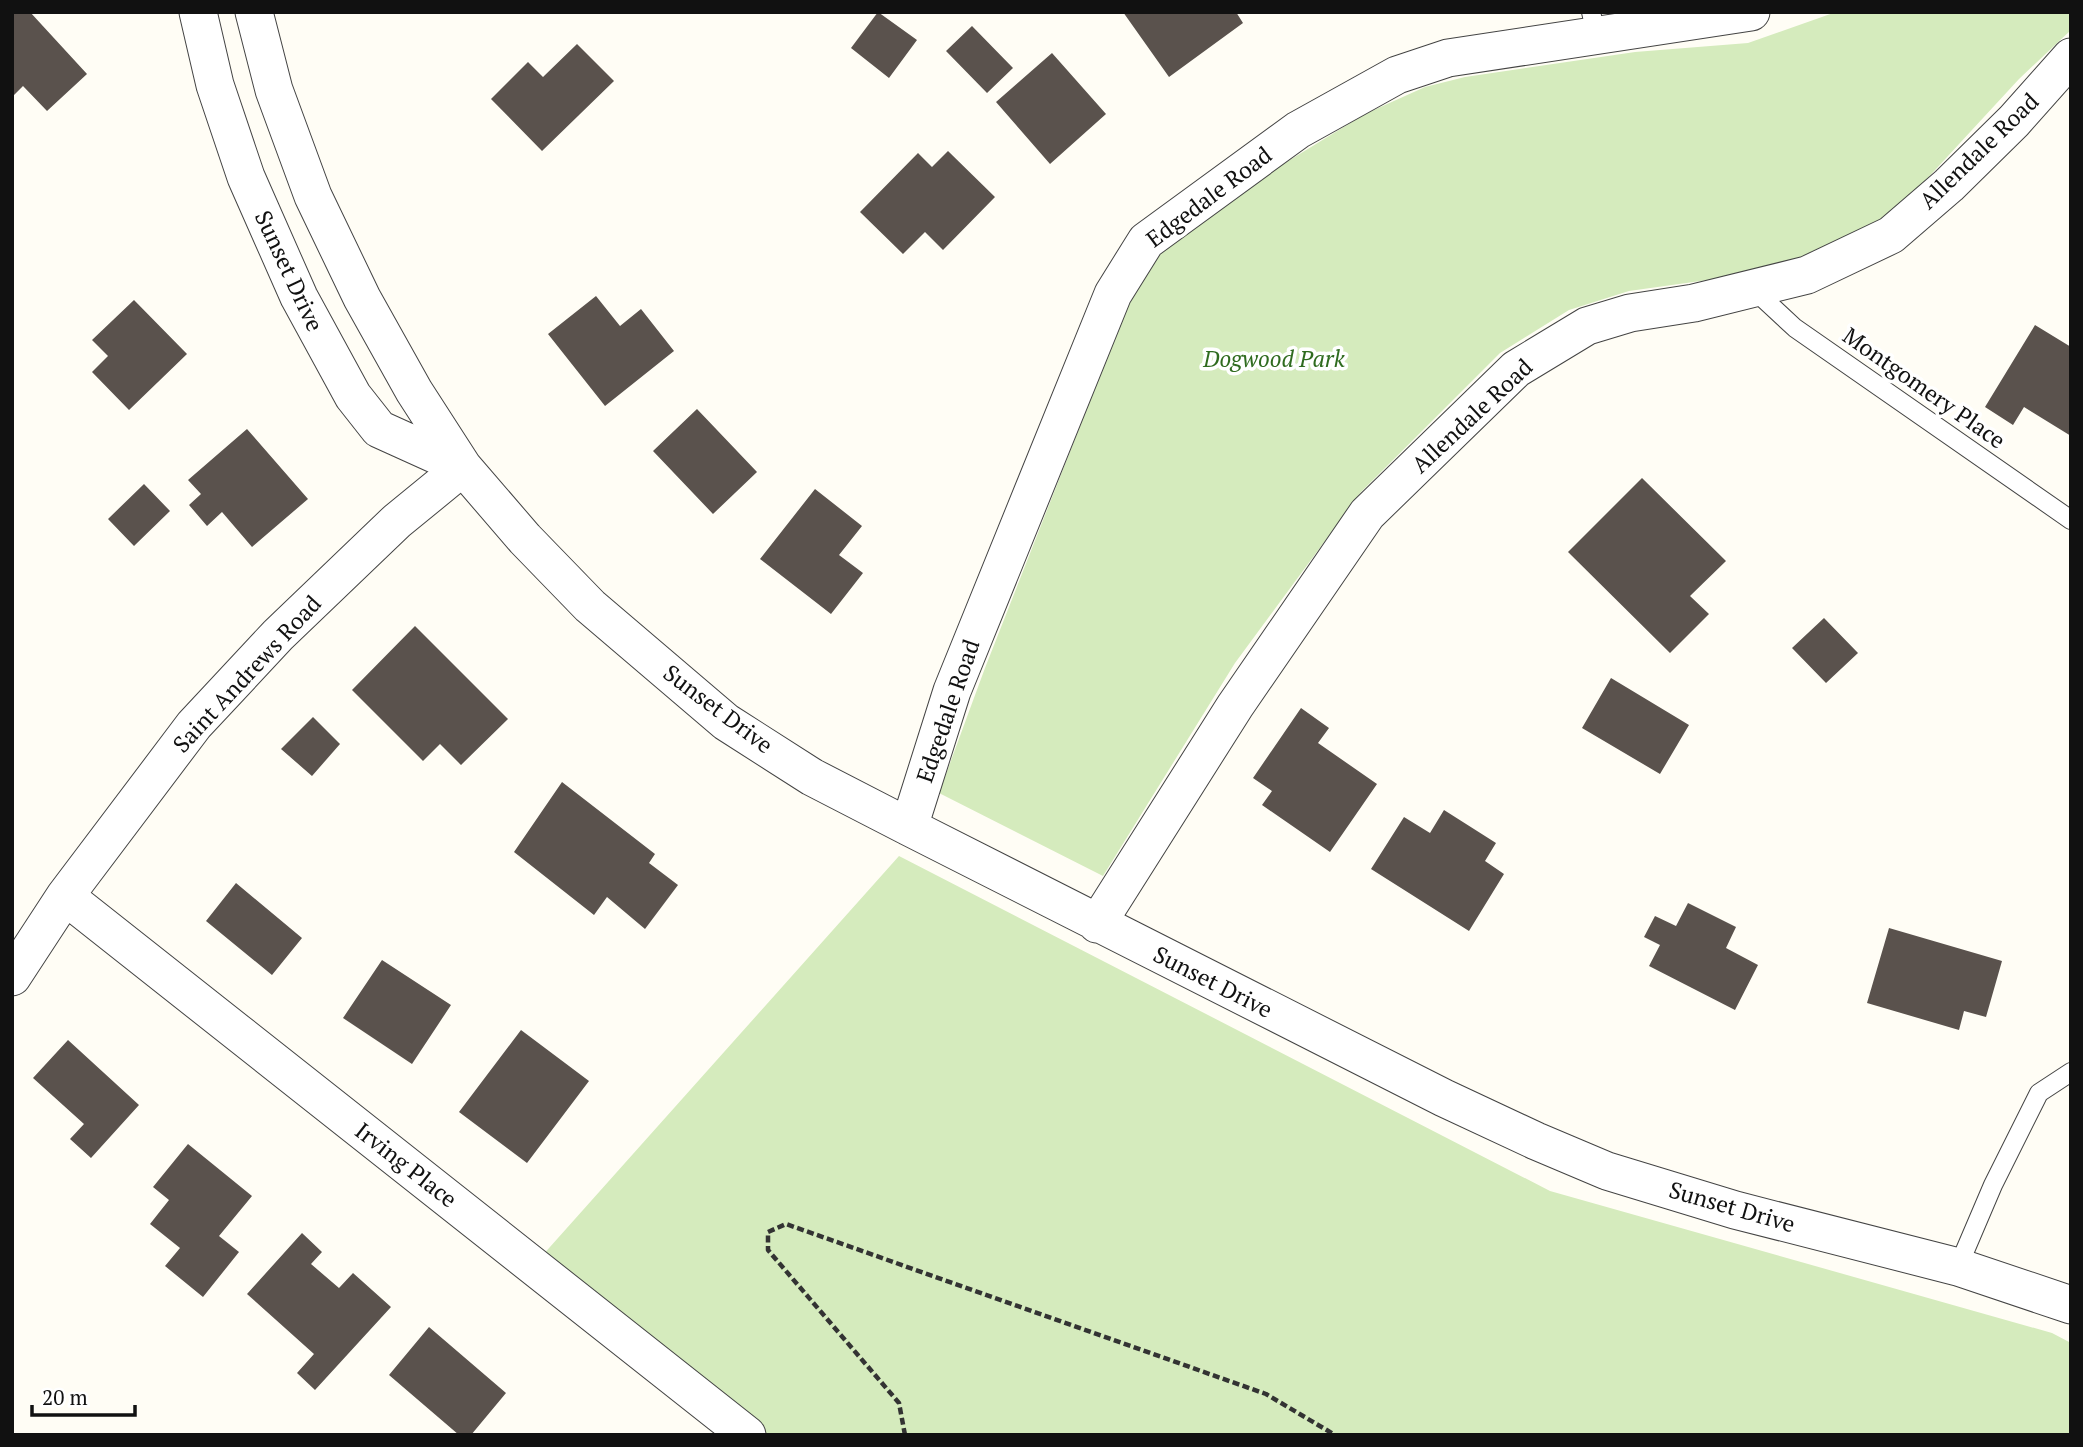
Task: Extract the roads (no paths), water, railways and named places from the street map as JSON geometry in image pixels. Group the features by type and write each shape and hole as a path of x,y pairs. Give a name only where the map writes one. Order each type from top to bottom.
{"street":[{"name":"Sunset Drive","path":"198,12 215,85 246,177 299,297 353,396 379,429 463,467"},
{"name":"Sunset Drive","path":"254,12 274,90 313,196 362,298 414,391 463,467 525,539 590,606 726,722 812,777 1097,924 1444,1098 1606,1171 1735,1210 1958,1267 2071,1305"},
{"name":"Edgedale Road","path":"909,827 952,691 1076,384 1113,294 1146,241 1298,130 1397,75 1448,58 1594,25 1751,12"},
{"name":"Allendale Road","path":"1097,924 1235,706 1367,514 1516,369 1587,326 1630,313 1754,290 1807,275 1891,235 1949,185 2014,121 2071,57"},
{"name":"Saint Andrews Road","path":"12,977 65,896 194,725 278,635 377,540 463,467"},
{"name":"Irving Place","path":"65,896 740,1433"}],"lane":[{"name":"Montgomery Place","path":"1754,290 1795,328 2071,520"},
{"path":"1958,1267 1993,1185 2039,1093 2071,1072"}],"park label":[{"name":"Dogwood Park","path":"1274,359"}]}
